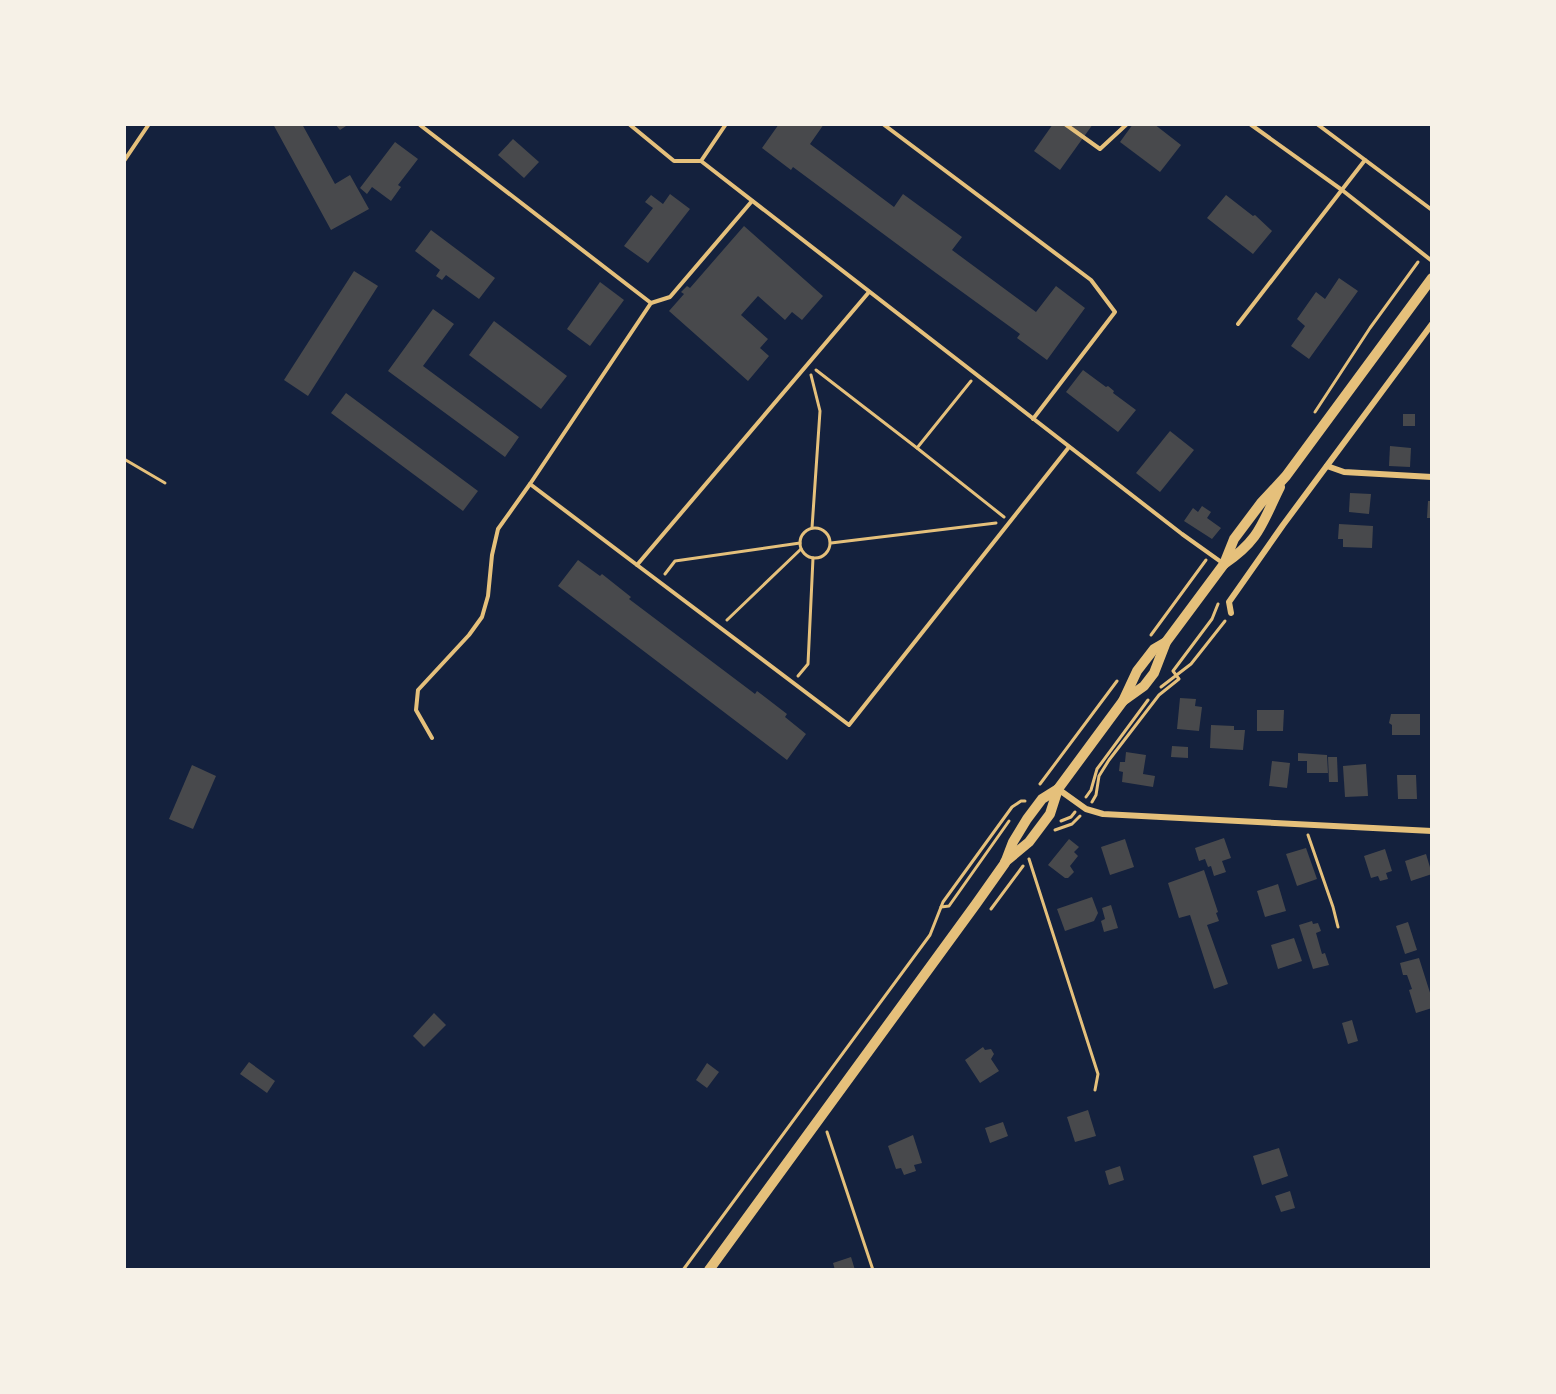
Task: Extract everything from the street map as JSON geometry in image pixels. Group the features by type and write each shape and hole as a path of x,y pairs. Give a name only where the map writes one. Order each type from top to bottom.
{"main road":[{"path":"709,1269 1005,863 1029,842 1050,814 1058,789 1123,701 1137,671 1154,649 1166,642 1224,564 1234,539 1261,503 1286,476 1431,278"},
{"path":"1005,863 1022,825 1042,799 1058,789"}],"street":[{"path":"1232,613 1229,602 1431,324"},
{"path":"1327,466 1335,471 1344,472 1431,477"},
{"path":"1058,789 1094,813 1431,831"}],"lane":[{"path":"124,161 149,124"},
{"path":"629,124 674,161 701,161 1069,447 1224,564"},
{"path":"701,161 726,124"},
{"path":"883,124 1091,280 1115,312 1034,419"},
{"path":"1065,124 1100,149 1127,124"},
{"path":"1250,124 1342,190 1431,261"},
{"path":"1317,124 1431,210"},
{"path":"420,125 651,303"},
{"path":"1238,324 1365,160"},
{"path":"432,738 416,710 418,690 469,635 482,616 488,596 492,555 498,529 651,303 670,297 752,201"},
{"path":"637,565 869,292"},
{"path":"530,484 849,725 1069,447"}],"path":[{"path":"808,363 1010,522"},
{"path":"808,363 820,411 812,528 804,534 800,543 801,549 808,557 818,558 827,553 831,543 825,531 812,528"},
{"path":"917,448 976,375"},
{"path":"124,459 165,483"},
{"path":"831,543 1010,522"},
{"path":"658,581 675,561 800,543"},
{"path":"721,629 727,620 801,549"},
{"path":"793,683 808,664 813,558"},
{"path":"1054,830 1072,824 1086,809 1096,795 1099,776 1109,760 1159,695 1179,679 1173,671 1212,619 1222,598"},
{"path":"1034,792 1075,737"},
{"path":"1022,809 1027,801"},
{"path":"683,1269 930,935 941,907 949,906 1012,816"},
{"path":"1304,825 1338,927"},
{"path":"1029,857 1036,885 1098,1074 1095,1090"},
{"path":"818,1121 826,1131 873,1269"}],"building":[{"path":"273,124 302,124 335,184 350,175 369,209 331,230"},
{"path":"335,124 349,124 340,130"},
{"path":"779,124 824,124 810,144 894,207 903,194 962,237 952,250 1036,312 1056,286 1085,308 1047,360 1017,338 1020,334 793,167 791,170 762,148"},
{"path":"1053,124 1093,124 1060,170 1034,151"},
{"path":"1133,124 1154,124 1181,145 1160,172 1120,142"},
{"path":"513,139 539,162 524,178 498,155"},
{"path":"395,142 418,159 398,185 401,187 391,201 372,187 367,194 360,188"},
{"path":"670,194 690,209 648,263 624,246 653,208 645,202 651,195 663,204"},
{"path":"1226,195 1253,216 1255,215 1272,231 1253,254 1207,218"},
{"path":"744,226 823,296 802,320 792,312 785,320 758,296 741,315 768,339 760,348 769,356 748,381 669,311 684,294 681,292 687,286 690,288"},
{"path":"431,230 495,278 479,299 446,275 442,280 436,276 440,270 415,251"},
{"path":"354,271 378,286 308,396 284,380"},
{"path":"1339,278 1358,291 1309,359 1291,346 1305,326 1297,319 1316,292 1325,299"},
{"path":"600,282 624,300 590,346 567,329"},
{"path":"433,309 454,324 423,366 519,437 505,457 388,371"},
{"path":"494,321 567,376 541,409 469,355"},
{"path":"1083,370 1106,387 1108,386 1114,391 1113,393 1136,410 1118,432 1066,392"},
{"path":"346,393 478,491 463,511 331,413"},
{"path":"1403,414 1415,414 1415,426 1403,426"},
{"path":"1170,431 1194,450 1160,492 1136,473"},
{"path":"1390,446 1411,448 1410,467 1389,466"},
{"path":"1350,493 1371,494 1369,514 1349,512"},
{"path":"1428,501 1432,501 1432,518 1427,518"},
{"path":"1202,506 1211,512 1207,518 1221,528 1212,539 1184,521 1193,508 1198,512"},
{"path":"1339,524 1373,526 1372,548 1343,547 1343,539 1338,539"},
{"path":"578,560 600,576 602,574 631,597 629,599 755,694 757,691 787,714 785,717 806,734 787,760 558,586"},
{"path":"1180,698 1196,699 1195,706 1202,707 1199,731 1177,729"},
{"path":"1257,710 1284,710 1283,731 1257,731"},
{"path":"1391,714 1420,714 1420,735 1392,735 1392,725 1389,723"},
{"path":"1211,725 1234,726 1234,730 1245,730 1243,750 1210,748"},
{"path":"1172,746 1188,747 1188,758 1171,757"},
{"path":"1126,752 1146,755 1143,774 1155,776 1153,787 1122,782 1123,772 1119,771 1120,762 1125,762"},
{"path":"1298,753 1327,755 1328,773 1307,773 1307,761 1298,761"},
{"path":"1328,757 1337,757 1338,782 1329,782"},
{"path":"1272,761 1290,763 1287,788 1269,786"},
{"path":"1366,764 1368,796 1345,797 1343,766"},
{"path":"192,765 216,776 193,829 169,819"},
{"path":"1397,775 1416,775 1417,799 1398,799"},
{"path":"1224,838 1231,858 1222,861 1226,872 1214,876 1211,866 1208,867 1205,859 1199,861 1195,848"},
{"path":"1069,839 1079,847 1074,852 1078,856 1070,866 1074,872 1065,878 1048,865"},
{"path":"1125,839 1134,867 1110,875 1101,847"},
{"path":"1306,848 1317,879 1297,886 1286,854"},
{"path":"1385,849 1392,871 1386,873 1388,879 1380,881 1378,876 1371,878 1364,856"},
{"path":"1426,854 1432,874 1411,881 1405,861"},
{"path":"1204,870 1219,921 1207,925 1228,984 1214,989 1190,915 1179,918 1168,883"},
{"path":"1278,884 1286,911 1265,917 1257,891"},
{"path":"1092,897 1098,913 1094,921 1065,931 1057,909"},
{"path":"1111,905 1118,928 1104,932 1101,921 1105,919 1102,908"},
{"path":"1312,921 1313,924 1318,923 1321,931 1316,933 1322,954 1325,953 1329,965 1313,969 1299,925"},
{"path":"1408,922 1417,950 1405,954 1396,926"},
{"path":"1294,938 1302,961 1278,969 1271,945"},
{"path":"1419,958 1432,999 1432,1008 1416,1013 1409,990 1412,989 1407,975 1403,975 1400,963"},
{"path":"434,1013 446,1025 424,1047 413,1036"},
{"path":"1352,1020 1358,1041 1348,1044 1342,1023"},
{"path":"983,1047 985,1050 991,1049 994,1054 991,1059 999,1071 980,1083 965,1060"},
{"path":"249,1062 275,1081 267,1093 240,1074"},
{"path":"707,1063 719,1072 707,1088 696,1080"},
{"path":"1088,1110 1096,1136 1075,1142 1067,1117"},
{"path":"1003,1122 1008,1136 990,1143 985,1128"},
{"path":"913,1135 922,1163 914,1165 916,1171 904,1175 901,1168 896,1169 888,1146"},
{"path":"1279,1148 1288,1176 1262,1185 1253,1156"},
{"path":"1120,1166 1124,1180 1109,1185 1105,1171"},
{"path":"1290,1191 1295,1208 1281,1212 1275,1196"},
{"path":"851,1257 855,1270 835,1270 833,1263"}]}
